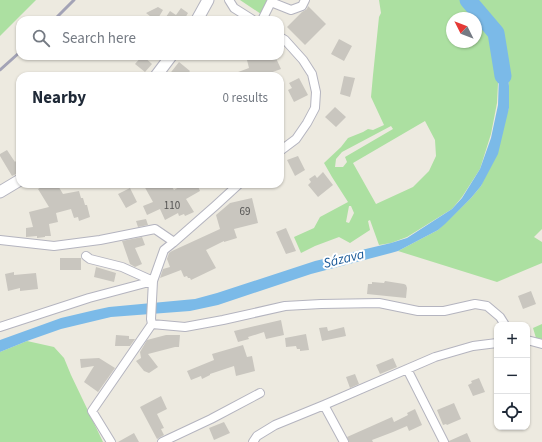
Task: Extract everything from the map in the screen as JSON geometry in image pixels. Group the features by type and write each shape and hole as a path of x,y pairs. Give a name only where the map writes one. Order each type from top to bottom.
{"street":[{"path":"199,16 208,0"},
{"path":"228,0 234,8 247,16"},
{"path":"264,16 271,1 291,10 302,6 305,0"},
{"path":"284,39 303,60 312,74 316,92 315,108 308,123 296,139 284,148"},
{"path":"159,72 168,60"},
{"path":"0,192 16,182"},
{"path":"111,442 92,411 151,322 153,280 164,250 235,188"},
{"path":"0,240 54,246 100,240 155,229 174,242"},
{"path":"86,256 90,259 122,267 153,280"},
{"path":"0,327 89,298 153,280"},
{"path":"151,322 185,327 286,306 380,303 418,312 444,311 475,304 486,306 500,317 504,322"},
{"path":"530,341 542,344"},
{"path":"253,442 257,436 275,425 435,357 473,346 494,343"},
{"path":"407,369 444,442"},
{"path":"162,442 211,420 260,393"},
{"path":"324,405 344,442"}],"green space":[{"path":"0,0 36,0 20,16 16,16 16,20 0,36"},
{"path":"240,0 267,0 261,14"},
{"path":"379,0 465,0 479,12 446,12 446,48 482,48 482,16 494,30 500,45 497,103 491,134 480,169 462,197 452,209 407,237 391,243 379,245 370,220 368,221 370,230 350,243 339,237 301,253 294,237 314,228 320,217 348,202 324,163 348,138 368,129 373,130 384,125 371,97 379,17 381,13","holes":["425,121 435,140 436,156 429,171 413,187 376,204 353,163","391,126 393,129 345,157 347,162 343,167 335,167 336,159 342,152","349,206 351,206 354,213 349,223 346,222"]},
{"path":"475,0 542,0 542,229 534,237 542,242 542,263 497,282 398,251 438,230 471,198 481,186 509,108 509,86 504,38 500,28"},
{"path":"542,324 542,339 536,338 533,328"},
{"path":"27,341 54,347 64,358 103,442 0,442 0,352"}],"water":[{"path":"465,0 475,0 500,28 504,38 509,86 509,108 498,154 481,186 471,198 438,230 398,251 311,274 218,305 190,311 111,317 61,329 0,352 0,340 61,318 109,307 195,299 315,261 407,238 452,209 462,198 480,169 491,138 498,105 500,45 494,30 482,16 482,12 478,11"}],"building":[{"path":"308,6 326,24 305,45 287,27 307,9"},
{"path":"158,7 163,10 159,16 150,16 146,13"},
{"path":"181,8 188,13 186,16 167,16 170,11 176,15"},
{"path":"339,39 352,46 344,61 331,54"},
{"path":"138,60 148,60 152,64 145,72 135,64"},
{"path":"247,60 277,60 281,69 273,72 238,72 249,68"},
{"path":"179,62 190,71 189,72 171,72"},
{"path":"344,76 355,78 350,97 340,94"},
{"path":"299,78 308,95 294,102 288,90 292,88 289,83"},
{"path":"335,107 346,117 336,127 325,117"},
{"path":"7,150 15,162 16,161 16,174 12,176 0,154"},
{"path":"298,156 305,170 295,176 287,160"},
{"path":"323,172 333,185 318,197 308,185 311,182 309,179 315,175 317,178"},
{"path":"59,188 63,194 79,191 85,205 87,205 90,217 79,221 78,217 74,218 71,209 56,213 58,222 49,224 51,236 37,238 37,236 26,237 26,228 33,227 29,212 49,207 38,189"},
{"path":"130,188 137,202 126,208 118,194"},
{"path":"145,188 173,188 174,190 177,188 199,188 200,191 186,199 194,212 185,216 184,214 179,216 178,213 165,220 160,209 147,215 143,206 153,202"},
{"path":"252,198 258,223 234,229 237,238 224,241 206,250 216,268 191,280 187,276 184,277 181,270 160,278 163,269 170,267 167,259 169,253 220,229 216,215 230,203"},
{"path":"146,219 148,225 138,227 136,221"},
{"path":"286,228 296,251 286,254 276,232"},
{"path":"142,237 145,245 135,248 142,264 135,267 130,264 122,241"},
{"path":"60,258 81,258 81,270 60,270"},
{"path":"96,267 116,273 114,282 94,277"},
{"path":"14,272 14,275 36,273 38,289 20,291 20,288 8,291 5,274"},
{"path":"385,281 406,285 406,298 367,294 368,284 372,284 372,282 384,283"},
{"path":"531,291 536,304 523,309 518,296"},
{"path":"281,320 284,335 266,339 264,332 238,342 234,331"},
{"path":"327,327 328,331 344,327 346,336 322,341 319,328"},
{"path":"306,334 309,350 300,351 300,349 297,349 296,346 286,347 285,338"},
{"path":"116,335 129,336 129,339 135,339 130,346 115,346"},
{"path":"166,335 180,335 179,347 148,354 158,367 149,373 144,371 136,361 141,358 140,352 147,340"},
{"path":"243,345 247,357 252,356 255,371 236,376 234,366 210,374 202,379 201,376 191,380 187,371 214,360 212,354"},
{"path":"99,358 115,368 98,392 84,382 94,366 81,368 80,359"},
{"path":"393,358 397,367 380,374 376,365"},
{"path":"355,374 359,384 350,388 346,377"},
{"path":"479,378 485,392 473,396 468,385 472,383 471,381"},
{"path":"161,396 167,409 157,414 164,428 161,429 164,435 157,439 140,407"},
{"path":"454,403 461,419 447,425 443,425 437,410"},
{"path":"415,409 422,425 409,431 407,426 372,440 373,442 349,442 347,437 392,417 394,422 408,415 407,413"},
{"path":"224,422 230,433 214,440 209,428"},
{"path":"134,433 139,442 118,442"},
{"path":"467,433 471,442 449,442 449,441"}],"waterway":[{"name":"Sázava","path":"468,0 496,33 503,76"}],"railway":[{"path":"58,16 74,0"},
{"path":"0,70 16,56"}]}
